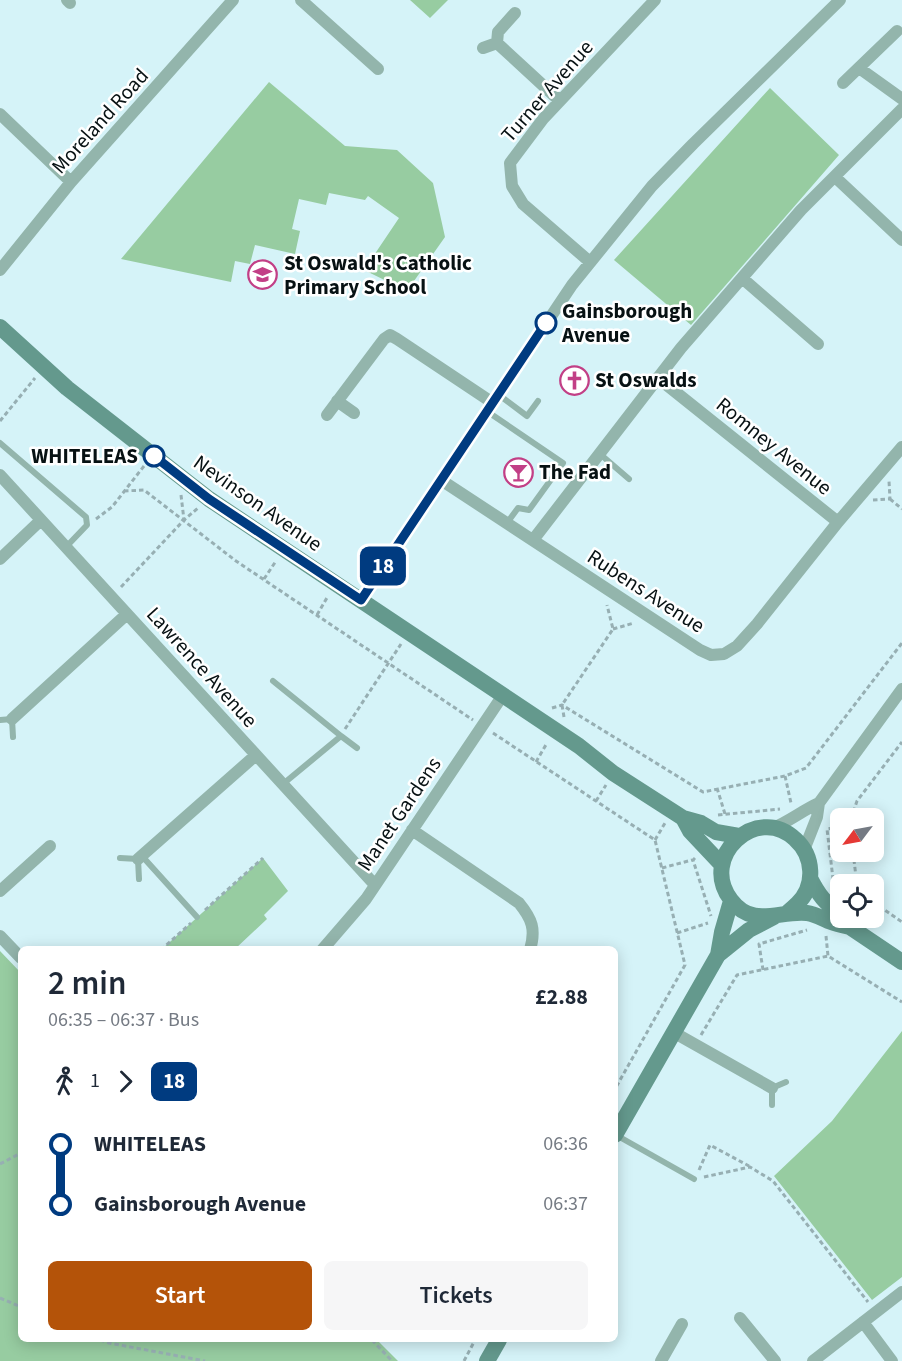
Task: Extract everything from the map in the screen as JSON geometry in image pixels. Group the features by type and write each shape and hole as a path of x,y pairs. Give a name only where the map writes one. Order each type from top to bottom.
{"street":[{"name":"Moreland Road","path":"0,270 71,182 233,0"},
{"path":"301,0 378,69"},
{"name":"Turner Avenue","path":"590,262 523,204 512,186 510,163 543,119 655,0"},
{"path":"361,600 572,285 590,262 652,186 840,0"},
{"path":"497,43 498,32 515,13"},
{"path":"843,83 897,31"},
{"path":"497,43 560,101"},
{"path":"483,48 497,43"},
{"path":"860,68 902,99"},
{"path":"533,540 681,348 801,210 902,109"},
{"path":"0,114 71,182"},
{"path":"835,177 902,240"},
{"path":"742,278 818,344"},
{"name":"Nevinson Avenue","path":"0,327 67,388 209,499 683,818 701,823 716,832 740,836"},
{"path":"327,415 384,339 390,335 493,403"},
{"name":"Romney Avenue","path":"658,378 838,522"},
{"path":"338,401 354,413"},
{"name":"Rubens Avenue","path":"441,480 711,655 724,654 737,646 902,447"},
{"name":"Lawrence Avenue","path":"0,475 375,885"},
{"path":"0,559 41,520"},
{"path":"6,720 128,614"},
{"path":"804,850 817,817 819,803 902,689"},
{"name":"Manet Gardens","path":"325,946 366,898 503,695"},
{"path":"140,857 256,755"},
{"path":"773,828 819,803"},
{"name":"Nevinson Avenue","path":"683,818 690,831 722,866"},
{"path":"718,955 749,930 781,915 798,904 807,892 810,863 795,838 773,828 750,831 731,844 725,854 721,878 731,901 751,915 763,918 781,915 816,915 830,921"},
{"path":"412,830 519,903 528,914 533,929 531,946"},
{"path":"0,891 50,846"},
{"path":"810,878 830,907"},
{"path":"618,1130 718,955 731,901"},
{"path":"855,928 902,962"},
{"path":"0,936 18,955"},
{"path":"673,1032 772,1088"},
{"path":"813,1361 902,1292"},
{"path":"740,1318 775,1361"},
{"path":"862,1322 892,1361"},
{"path":"661,1361 682,1324"},
{"path":"487,1361 498,1342"}],"lane":[{"path":"493,403 527,416 538,401"},
{"path":"493,403 563,463 529,510 518,508 507,523"},
{"path":"0,443 86,517 87,525 66,548"},
{"path":"600,454 629,479"},
{"path":"273,681 357,747"},
{"path":"6,720 13,737"},
{"path":"283,784 341,736"},
{"path":"140,857 140,879"},
{"path":"120,858 140,857 197,917"},
{"path":"772,1105 772,1088 786,1082"},
{"path":"618,1137 694,1179"}],"path":[{"path":"0,421 44,367"},
{"path":"87,525 112,507 152,455"},
{"path":"124,491 144,490 236,561 655,840 685,965 618,1084"},
{"path":"111,597 184,520 209,499"},
{"path":"890,499 902,509"},
{"path":"264,579 284,549"},
{"path":"317,615 335,583"},
{"path":"602,586 613,629"},
{"path":"536,762 560,734 562,705 613,629 652,618"},
{"path":"341,736 409,632"},
{"path":"562,705 703,792 785,776 806,768 902,643"},
{"path":"855,808 857,801 902,742"},
{"path":"701,823 709,817 725,814 792,806 785,776"},
{"path":"717,788 725,814"},
{"path":"830,829 827,829 830,851"},
{"path":"662,868 693,860 699,855"},
{"path":"165,946 263,858"},
{"path":"677,933 712,922 693,860"},
{"path":"884,910 902,922"},
{"path":"763,970 759,944 816,927"},
{"path":"825,929 828,956"},
{"path":"695,1045 737,975 828,956 902,1002"},
{"path":"694,1179 710,1145 773,1181 876,1311"},
{"path":"0,1164 18,1155"},
{"path":"694,1179 750,1167"},
{"path":"0,1298 18,1306"},
{"path":"106,1342 205,1361"},
{"path":"374,1342 392,1361"},
{"path":"464,1361 475,1342"}],"green space":[{"path":"410,0 448,0 430,18"},
{"path":"269,82 345,146 397,150 433,183 445,237 407,291 364,270 399,218 368,196 365,200 329,193 326,205 299,199 292,229 300,231 295,254 255,245 250,264 235,261 231,282 121,259"},
{"path":"770,88 839,155 691,325 614,260"},
{"path":"263,858 288,891 264,915 267,919 238,946 165,946"},
{"path":"0,951 18,970 18,1342 379,1342 398,1361 0,1361"},
{"path":"902,1031 902,1277 872,1300 774,1176 832,1121"}],"bus line":[{"name":"18","path":"154,456 209,499 361,600 546,323"}],"place":[{"name":"St Oswald's Catholic Primary School","path":"263,275"},
{"name":"Gainsborough Avenue","path":"546,323"},
{"name":"St Oswalds","path":"574,380"},
{"name":"WHITELEAS","path":"154,456"},
{"name":"The Fad","path":"518,472"}]}
